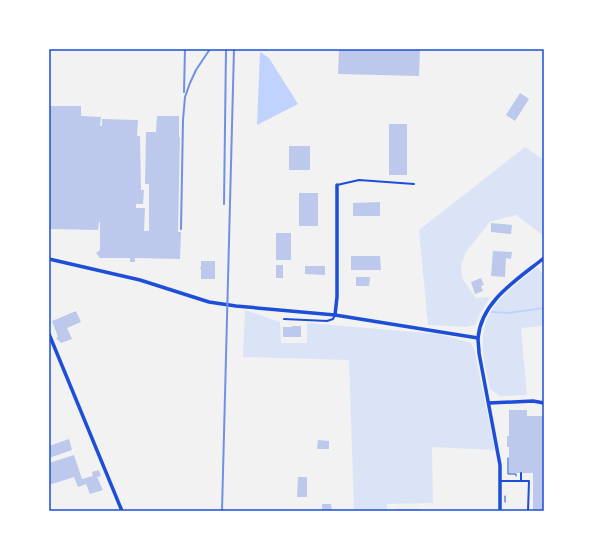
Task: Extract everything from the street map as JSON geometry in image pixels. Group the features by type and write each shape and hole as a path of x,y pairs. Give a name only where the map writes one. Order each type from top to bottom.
{"street":[{"path":"335,315 337,297 336,185"},
{"path":"500,511 500,465 478,338 481,324 490,306 505,289 544,258"},
{"path":"49,259 140,280 209,302 236,306 335,315 478,338"},
{"path":"49,334 122,511"},
{"path":"489,403 533,401 544,403"}],"lane":[{"path":"336,185 358,180 414,184"},
{"path":"284,319 327,321 333,319 335,315"},
{"path":"521,473 521,481"},
{"path":"500,481 529,481 528,511"}],"path":[{"path":"508,458 508,474 516,474 516,477"}],"shaded area":[{"path":"525,147 544,160 544,236 516,215 490,222 466,252 461,266 462,278 476,298 490,297 475,325 466,327 428,325 419,230"},
{"path":"537,267 544,275 544,326 521,328 527,395 500,396 490,389 483,355 483,335 486,323 491,312 506,293"},
{"path":"245,310 280,322 281,343 307,343 307,323 439,334 471,343 474,349 495,450 432,447 433,503 387,504 387,511 354,511 349,360 243,357"}],"water":[{"path":"260,52 269,58 298,104 257,125"}],"building":[{"path":"339,49 420,49 419,76 338,74"},
{"path":"520,93 529,99 515,121 506,115"},
{"path":"49,106 81,106 81,116 101,117 100,126 102,126 102,119 138,120 137,136 140,136 141,190 144,190 143,204 136,204 136,208 145,208 144,231 149,231 149,184 145,184 146,132 156,132 157,116 179,116 178,232 181,232 180,259 135,258 135,262 130,262 130,258 100,258 96,253 100,250 100,222 98,230 49,229"},
{"path":"389,124 407,124 407,175 389,175"},
{"path":"289,146 310,146 310,170 289,170"},
{"path":"299,193 318,193 318,226 299,226"},
{"path":"380,202 380,216 353,216 353,203"},
{"path":"491,223 512,225 511,234 491,232"},
{"path":"276,233 291,233 291,260 276,260"},
{"path":"493,251 512,252 511,259 506,258 505,277 491,276"},
{"path":"351,256 380,256 381,270 351,270"},
{"path":"201,261 215,261 215,279 201,279"},
{"path":"276,265 283,265 283,278 276,278"},
{"path":"305,266 325,266 325,275 305,274"},
{"path":"356,277 370,277 369,286 356,286"},
{"path":"481,278 484,285 481,286 483,291 475,294 471,282"},
{"path":"76,311 81,322 67,328 72,339 61,343 56,338 58,337 52,321"},
{"path":"301,326 301,337 283,337 283,327"},
{"path":"509,410 527,410 527,416 544,416 544,511 533,511 533,473 509,473 509,447 507,447 507,436 509,436"},
{"path":"69,439 72,450 49,458 49,446"},
{"path":"318,440 329,441 329,449 317,449"},
{"path":"74,455 82,479 93,476 92,472 99,470 101,476 97,477 103,490 90,494 86,484 78,487 74,477 49,485 49,463"},
{"path":"298,477 307,477 307,497 297,497"},
{"path":"322,504 331,504 332,511 322,511"},
{"path":"397,509 419,509 419,511 397,511"}],"waterway":[{"path":"492,312 508,313 544,308"}],"railway":[{"path":"184,92 185,49"},
{"path":"181,229 183,120 185,97 196,70 210,49"},
{"path":"224,204 226,49"},
{"path":"222,511 234,49"}]}
